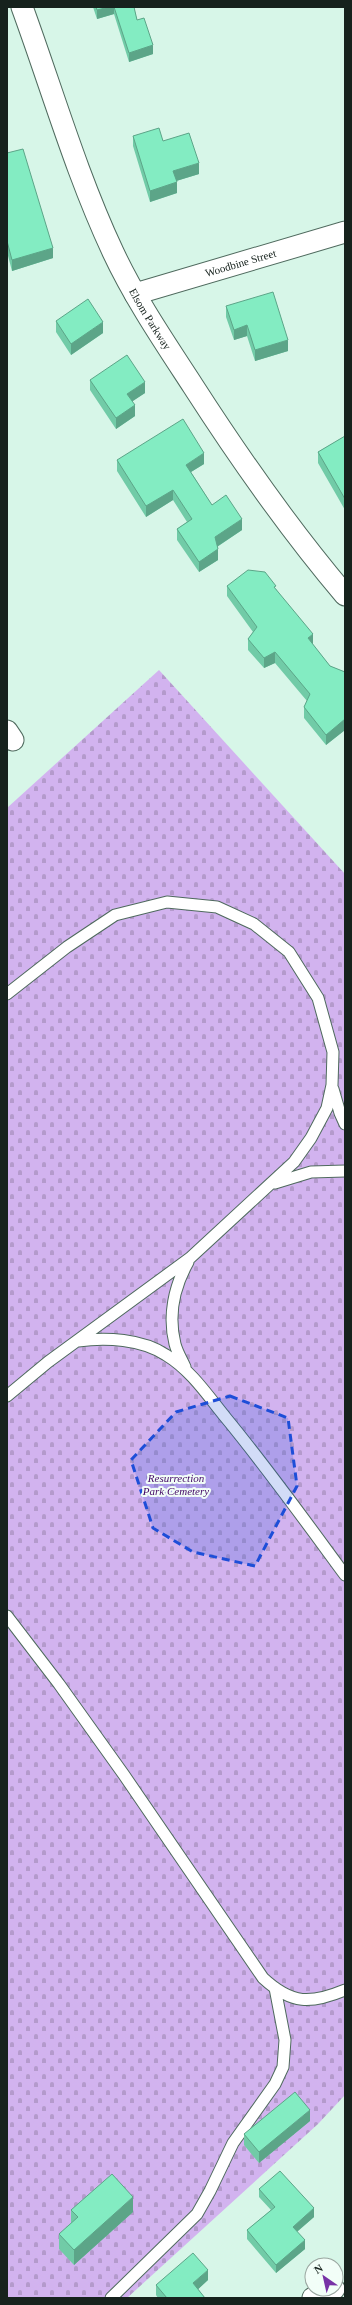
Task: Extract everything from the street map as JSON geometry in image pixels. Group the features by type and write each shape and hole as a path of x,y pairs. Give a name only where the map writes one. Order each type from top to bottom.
{"street":[{"name":"Elsom Parkway","path":"22,7 97,215 135,294 261,489 313,558 345,595"},
{"name":"Woodbine Street","path":"135,294 345,232"}],"lane":[{"path":"7,994 67,947 115,915 168,902 217,907 254,924 289,952 318,998 333,1052 332,1085 327,1108 312,1138 294,1162 190,1258 7,1396"},
{"path":"332,1085 336,1102 345,1124"},
{"path":"273,1183 311,1172 345,1171"},
{"path":"190,1258 177,1281 173,1304 175,1345 187,1370 267,1469 345,1575"},
{"path":"78,1341 102,1338 143,1346 166,1354 187,1370"},
{"path":"7,1616 59,1684 124,1774 247,1956 274,1988 300,2000 321,2000 345,1990"},
{"path":"111,2298 197,2214 233,2143 276,2084 283,2067 285,2040 274,1988"}],"highlighted area":[{"path":"230,1396 288,1418 297,1486 255,1566 193,1552 153,1528 131,1460 176,1412"}],"green space":[{"name":"Resurrection Park Cemetery","path":"159,670 345,874 345,2095 318,2124 127,2298 7,2298 7,808"}],"building":[{"path":"96,7 109,7 97,10"},
{"path":"114,7 134,7 137,20 144,18 153,45 129,53"},
{"path":"159,128 163,141 189,133 199,163 173,171 177,182 150,191 133,136"},
{"path":"23,149 53,248 12,260 7,241 7,153"},
{"path":"273,292 288,340 255,350 247,325 234,330 226,306"},
{"path":"88,299 103,322 71,344 56,321"},
{"path":"127,355 145,382 127,394 135,405 116,418 90,380"},
{"path":"183,419 204,453 186,465 212,505 226,495 242,519 215,537 218,549 199,562 177,529 192,519 173,490 146,506 117,460"},
{"path":"345,436 345,499 318,452"},
{"path":"248,570 265,572 276,586 274,587 313,634 308,638 330,666 345,672 345,719 326,735 304,707 310,694 275,652 264,658 248,639 257,627 227,586"},
{"path":"295,2092 310,2110 259,2152 244,2134"},
{"path":"280,2171 314,2208 293,2227 305,2240 276,2265 247,2230 275,2207 259,2189"},
{"path":"112,2174 133,2197 74,2250 59,2234 78,2217 71,2210"},
{"path":"193,2253 208,2270 193,2283 205,2298 167,2298 156,2285"}]}
